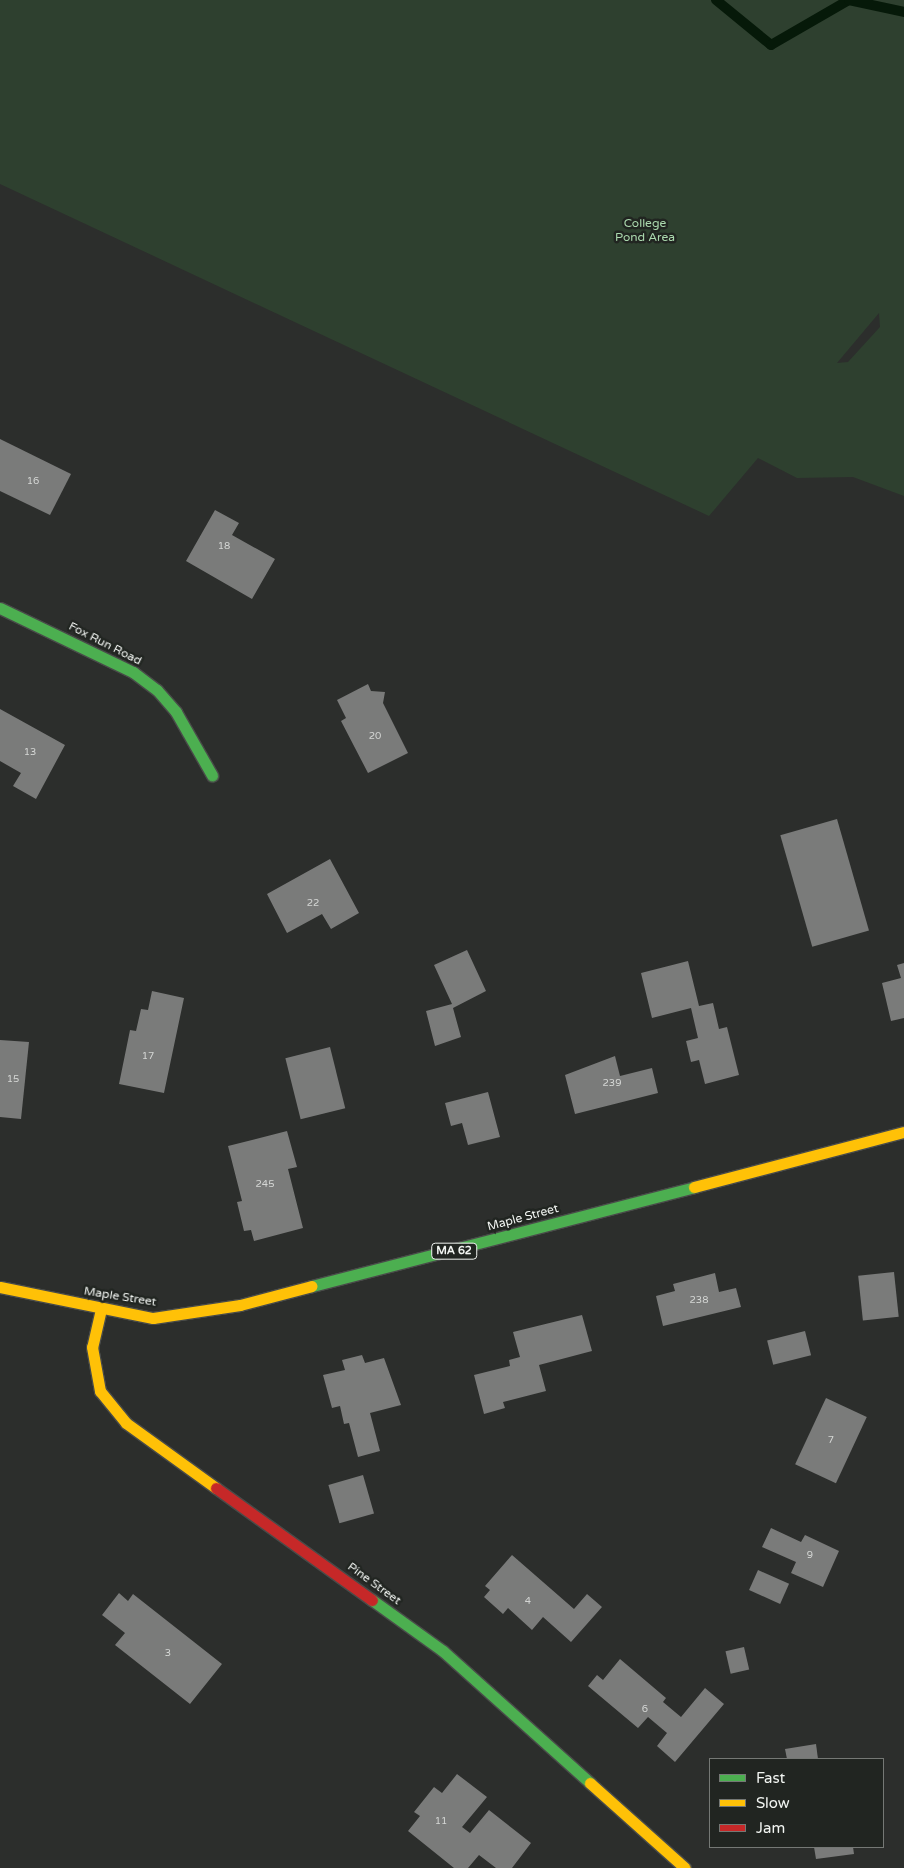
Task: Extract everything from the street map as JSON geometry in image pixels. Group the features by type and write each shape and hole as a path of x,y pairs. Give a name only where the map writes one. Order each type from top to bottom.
{"street":[{"name":"Fox Run Road","path":"0,608 133,672 157,690 176,712 212,776"},
{"name":"Maple Street","path":"0,1287 101,1309 153,1318 240,1305 904,1132"},
{"name":"Pine Street","path":"101,1309 92,1347 100,1391 126,1423 443,1651 685,1868"}],"green space":[{"name":"College Pond Area","path":"0,0 904,0 904,496 853,477 797,478 758,458 709,516 0,184","holes":["879,313 880,327 848,362 837,363"]}],"building":[{"path":"0,439 71,474 50,515 0,491"},
{"path":"215,510 239,523 232,535 275,559 252,599 186,561"},
{"path":"368,684 371,691 385,692 383,703 408,753 368,773 341,721 346,718 337,700"},
{"path":"0,709 65,745 36,799 13,786 21,773 0,761"},
{"path":"837,819 869,931 812,947 780,835"},
{"path":"330,859 359,913 331,929 322,914 287,933 267,894"},
{"path":"467,950 486,991 453,1008 461,1037 435,1046 426,1011 452,1004 434,965"},
{"path":"688,961 699,1006 713,1003 719,1029 727,1027 739,1075 705,1084 699,1060 691,1062 686,1041 698,1038 691,1008 652,1018 641,973"},
{"path":"904,963 904,1018 891,1021 882,983 901,978 897,965"},
{"path":"152,991 184,998 164,1093 119,1084 130,1030 136,1031 141,1009 148,1010"},
{"path":"0,1040 29,1042 21,1119 0,1117"},
{"path":"330,1047 345,1108 301,1119 285,1058"},
{"path":"615,1056 620,1076 652,1068 658,1093 575,1114 565,1075"},
{"path":"488,1092 500,1137 468,1145 462,1123 451,1126 445,1103"},
{"path":"287,1131 297,1167 288,1169 303,1228 254,1241 251,1230 244,1231 237,1202 242,1201 228,1146"},
{"path":"894,1272 899,1317 863,1321 858,1276"},
{"path":"715,1273 719,1292 736,1288 741,1307 663,1326 656,1296 675,1291 673,1284"},
{"path":"582,1315 592,1351 539,1365 546,1391 503,1402 505,1408 484,1414 474,1375 510,1366 509,1360 520,1357 513,1332"},
{"path":"805,1331 811,1355 773,1365 767,1340"},
{"path":"362,1355 365,1363 384,1358 401,1405 370,1413 380,1451 358,1457 349,1423 344,1424 340,1406 332,1408 323,1375 345,1370 342,1360"},
{"path":"826,1398 867,1417 836,1483 795,1464"},
{"path":"363,1475 374,1513 339,1523 328,1485"},
{"path":"771,1528 801,1542 805,1535 839,1551 823,1587 791,1573 796,1562 762,1547"},
{"path":"512,1555 574,1609 587,1594 602,1607 571,1642 543,1617 532,1630 508,1608 503,1614 484,1597 490,1590 485,1586"},
{"path":"758,1570 789,1584 780,1604 749,1590"},
{"path":"119,1593 128,1601 133,1594 222,1664 190,1704 115,1645 125,1633 102,1615"},
{"path":"744,1647 749,1669 731,1674 725,1651"},
{"path":"620,1659 666,1698 663,1702 681,1717 705,1688 724,1704 675,1762 657,1746 667,1733 648,1717 638,1728 588,1686 597,1675 603,1680"},
{"path":"816,1744 818,1758 787,1758 785,1749"},
{"path":"457,1774 487,1797 462,1827 470,1833 489,1810 531,1843 512,1868 496,1868 479,1855 468,1868 454,1868 408,1831 420,1816 414,1812 434,1787 442,1793"},
{"path":"814,1848 853,1848 854,1854 816,1859"}],"waterway":[{"path":"716,0 771,45 849,0 904,12"}],"traffic: fast":[{"path":"0,608 133,672 157,690 176,712 212,775"},
{"path":"312,1286 694,1187"},
{"path":"372,1600 443,1651 590,1783"}],"traffic: slow":[{"path":"694,1187 904,1132"},
{"path":"0,1287 153,1318 240,1305 312,1286"},
{"path":"101,1309 92,1347 100,1391 126,1423 216,1488"},
{"path":"590,1783 685,1868"}],"traffic: jam":[{"path":"216,1488 372,1600"}]}
